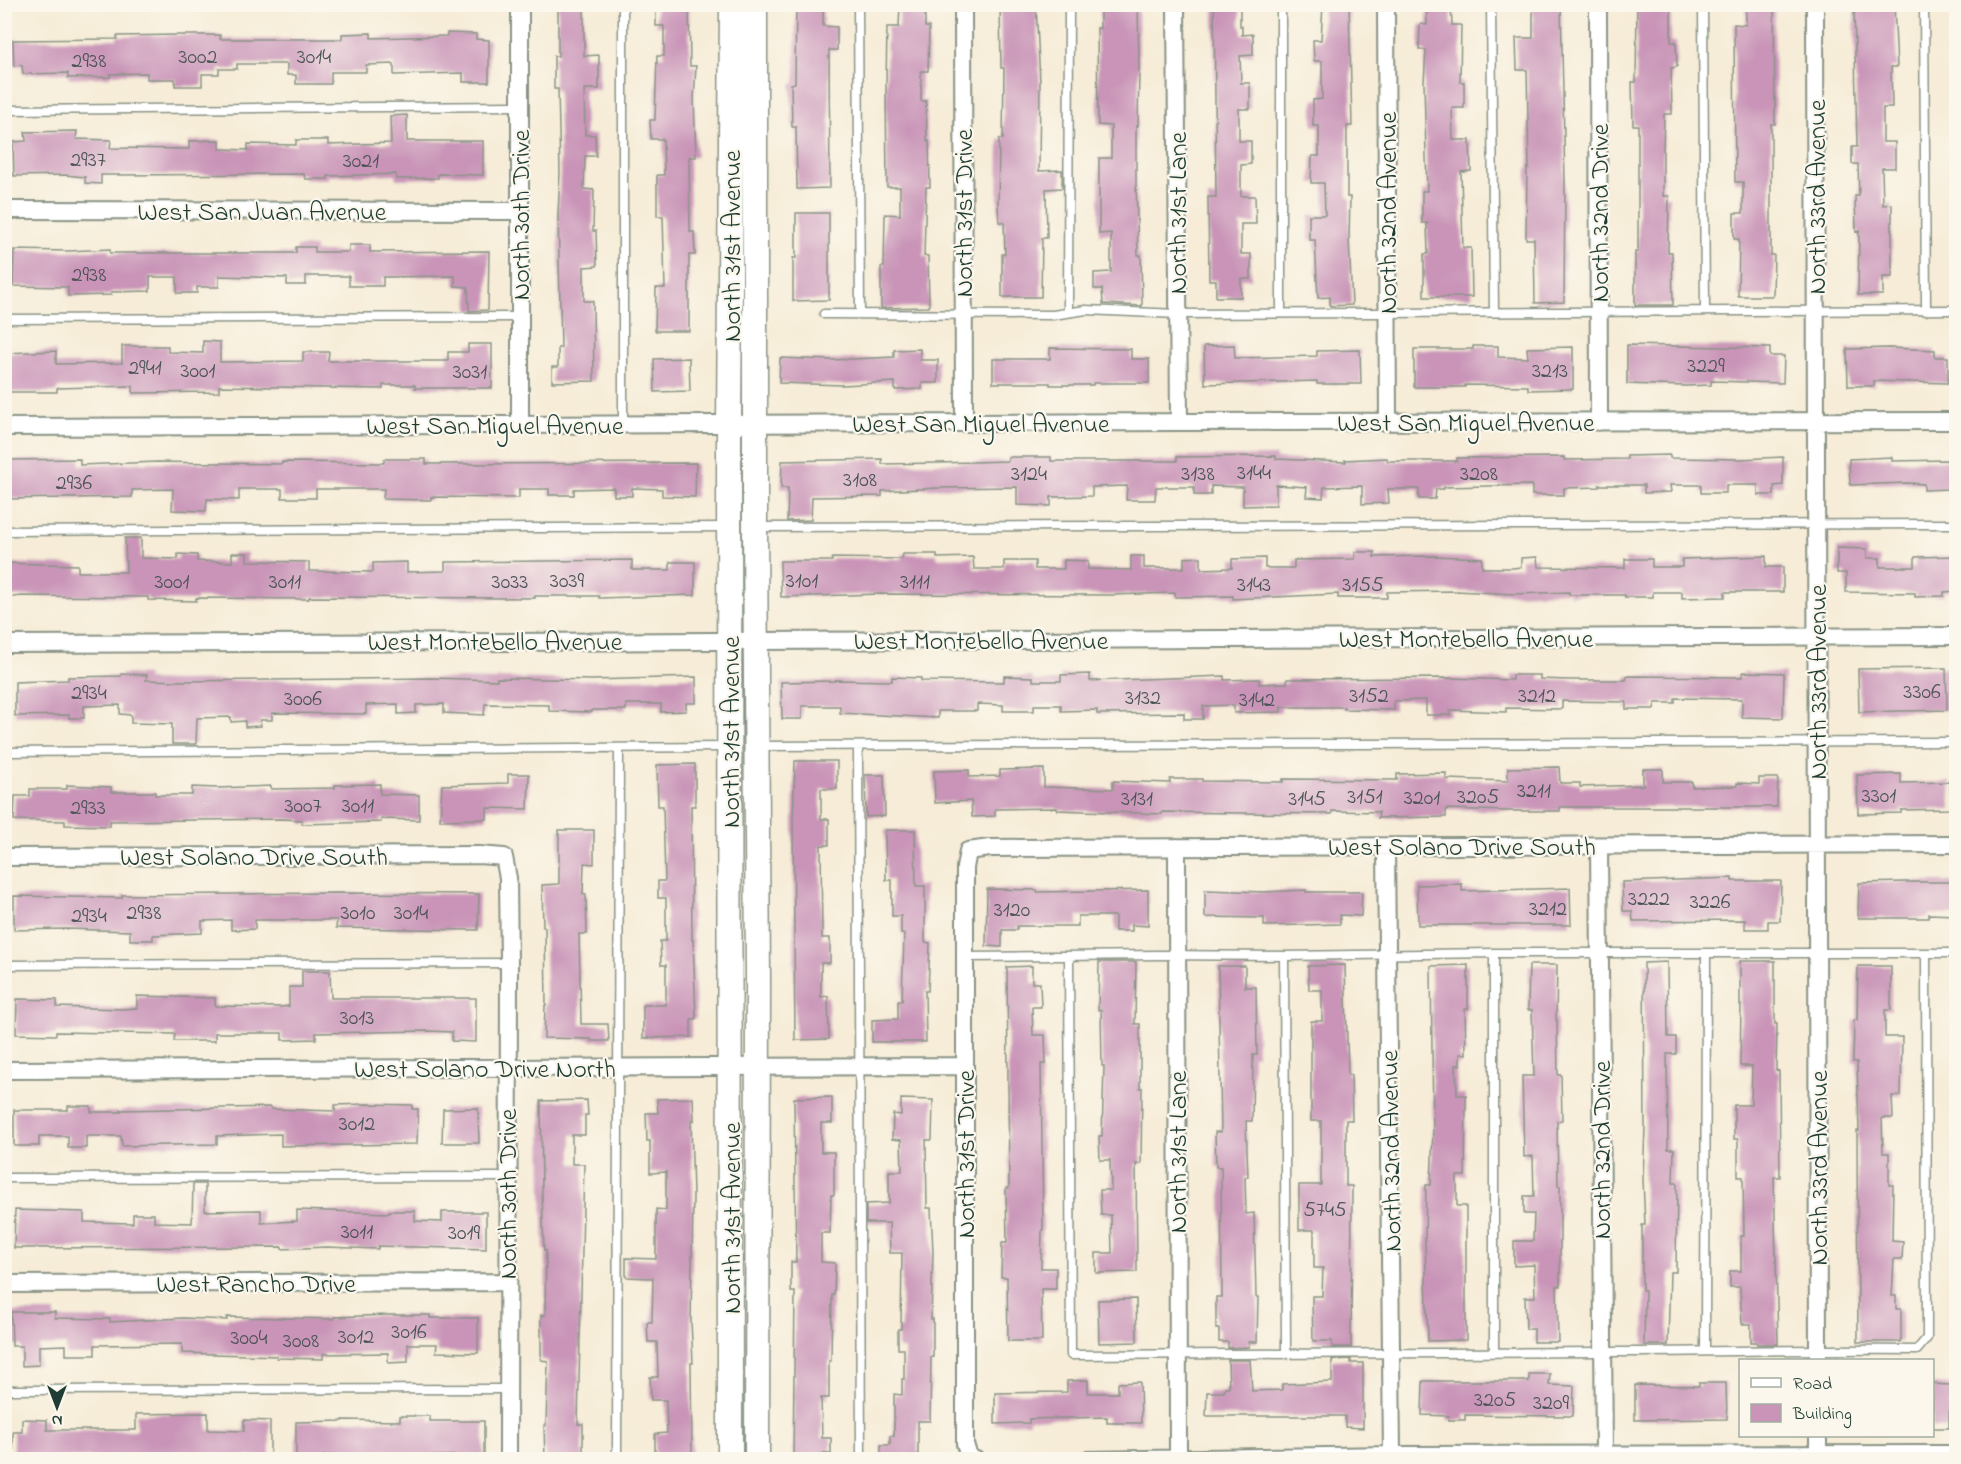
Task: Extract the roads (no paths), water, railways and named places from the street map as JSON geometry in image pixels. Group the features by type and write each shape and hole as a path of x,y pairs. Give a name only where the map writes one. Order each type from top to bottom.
{"street":[{"name":"North 30th Drive","path":"520,4 520,425"},
{"name":"North 31st Avenue","path":"732,4 744,123 755,424 757,1460"},
{"name":"North 31st Avenue","path":"730,1460 729,424 744,123 755,4"},
{"name":"North 31st Drive","path":"963,4 964,422"},
{"name":"North 31st Lane","path":"1176,4 1179,422"},
{"name":"North 32nd Avenue","path":"1386,4 1388,422"},
{"name":"North 32nd Drive","path":"1598,4 1599,422"},
{"name":"North 33rd Avenue","path":"1815,4 1818,1355"},
{"name":"West San Juan Avenue","path":"4,210 520,211"},
{"name":"West San Miguel Avenue","path":"4,427 964,422 1956,421"},
{"name":"West Montebello Avenue","path":"4,644 1956,636"},
{"name":"West Solano Drive South","path":"968,851 990,848 1956,844"},
{"name":"North 32nd Avenue","path":"1386,846 1392,1455"},
{"name":"North 32nd Drive","path":"1599,846 1604,1455"},
{"name":"North 31st Lane","path":"1177,847 1178,1457"},
{"name":"North 31st Drive","path":"968,851 965,868 965,1444 972,1458"},
{"name":"West Solano Drive South","path":"4,857 467,855 504,857"},
{"name":"North 30th Drive","path":"504,857 508,878 509,963 508,1460"},
{"name":"West Solano Drive North","path":"4,1070 965,1065"},
{"name":"West Rancho Drive","path":"4,1284 507,1282"},
{"path":"731,1387 757,1387"},
{"path":"1818,1437 1818,1457"},
{"path":"1086,1460 1392,1455 1818,1457 1956,1454"}],"lane":[{"path":"623,4 623,425"},
{"path":"858,4 860,314"},
{"path":"1068,312 1069,4"},
{"path":"1281,4 1281,313"},
{"path":"1491,4 1494,312"},
{"path":"1703,4 1705,311"},
{"path":"1924,4 1926,310"},
{"path":"4,110 520,106"},
{"path":"824,314 1053,315 1086,310 1178,314 1956,310"},
{"path":"4,319 520,317"},
{"path":"755,527 1956,524"},
{"path":"4,531 730,527"},
{"path":"757,746 1956,742"},
{"path":"4,752 729,747"},
{"path":"858,747 861,1460"},
{"path":"617,1460 619,748"},
{"path":"1494,953 1494,1352"},
{"path":"966,957 1494,953 1956,953"},
{"path":"1705,1350 1706,953"},
{"path":"1069,956 1071,1355 1705,1350 1818,1355 1917,1350 1927,1338 1926,953"},
{"path":"1284,956 1286,1353"},
{"path":"4,965 509,963"},
{"path":"4,1178 507,1177"},
{"path":"4,1390 507,1389"}]}
